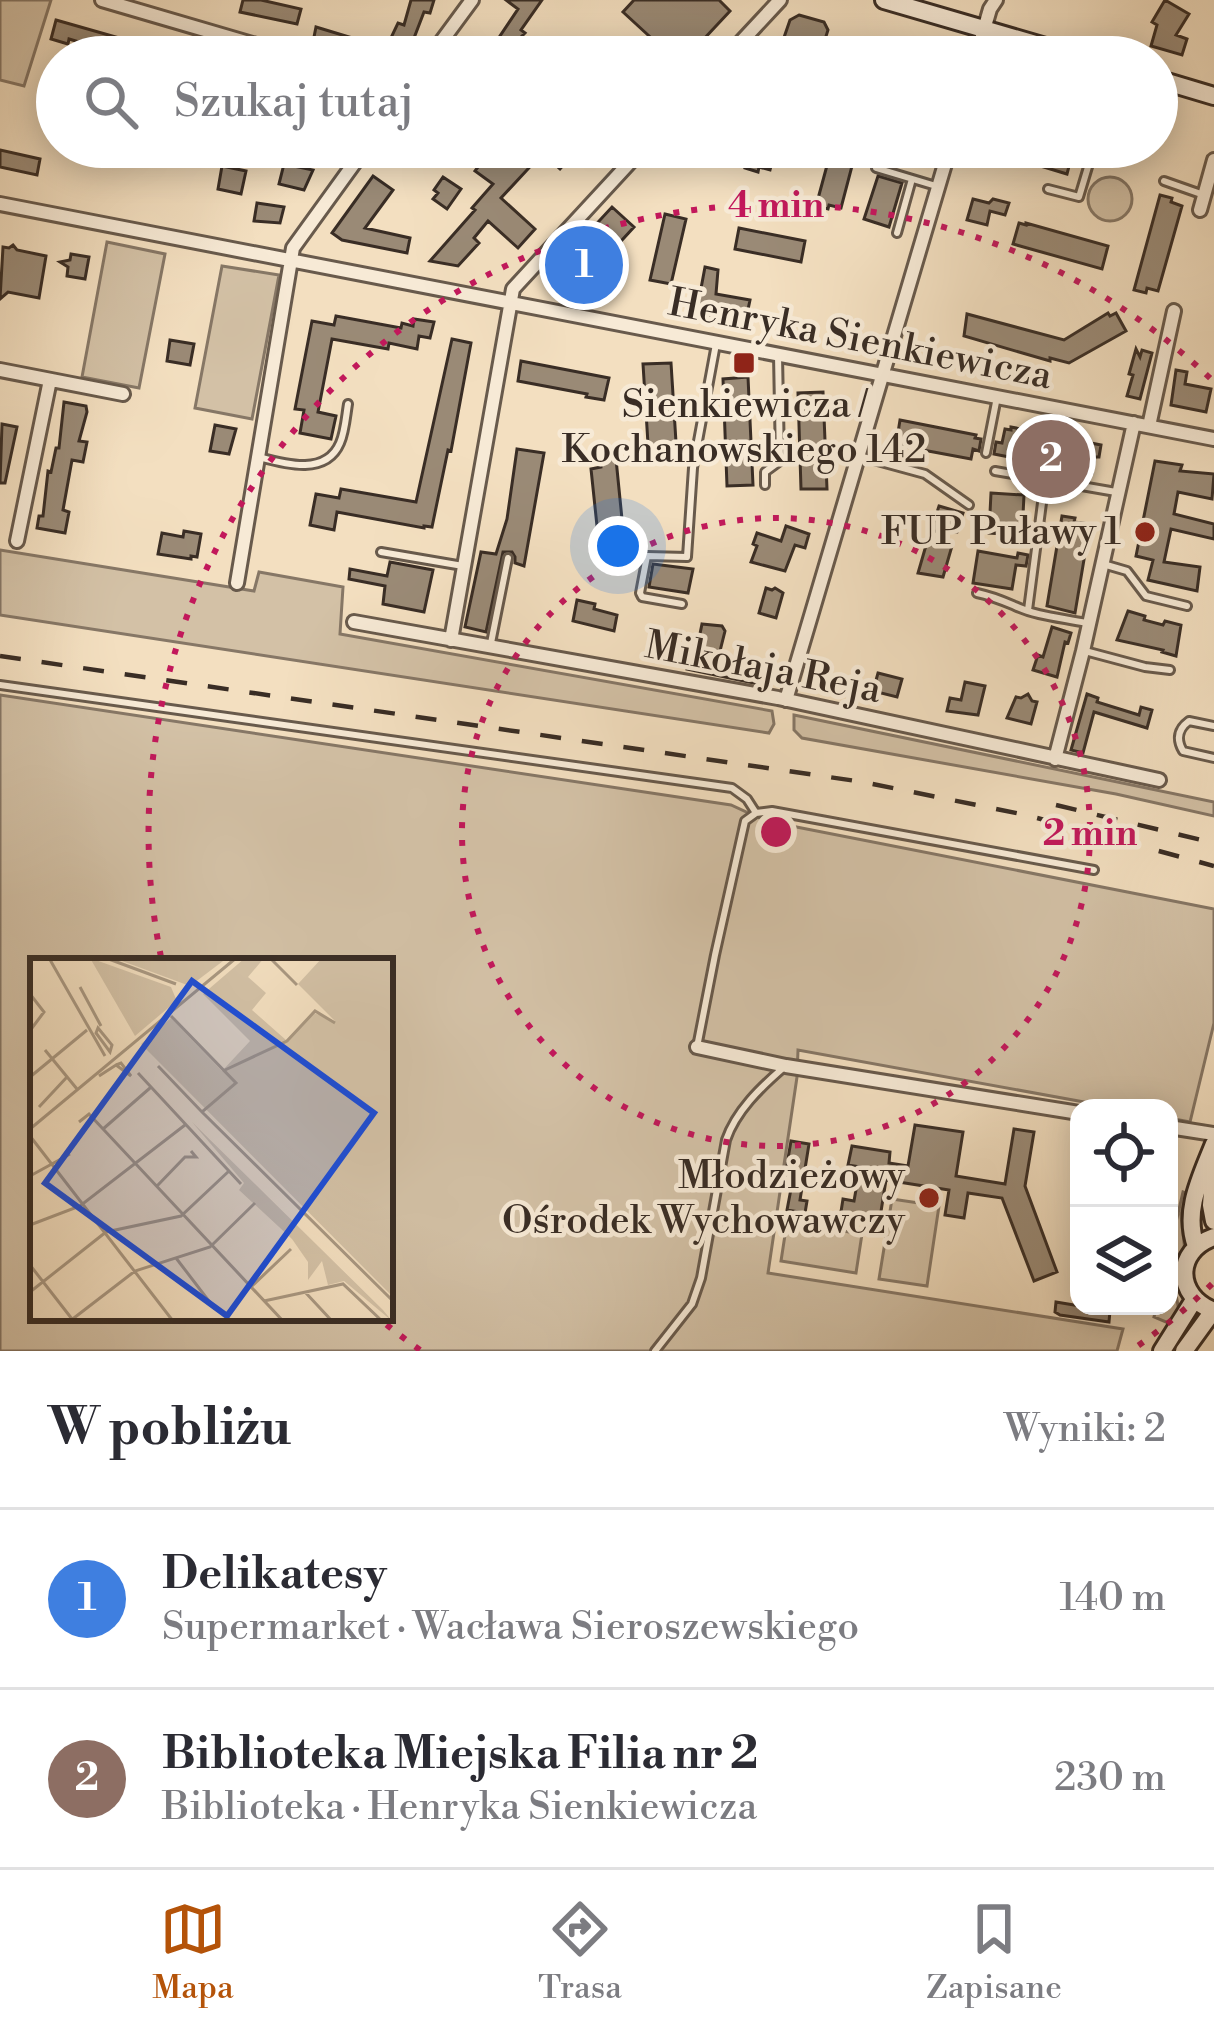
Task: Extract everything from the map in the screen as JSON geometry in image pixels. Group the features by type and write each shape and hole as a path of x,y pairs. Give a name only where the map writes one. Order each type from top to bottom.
{"main road":[{"path":"884,0 1008,36"},
{"path":"1178,85 1214,96"},
{"path":"1196,1246 1190,1218 1214,1144"},
{"path":"1214,1168 1214,1221"},
{"path":"1184,1351 1214,1311 1189,1292 1186,1263 1196,1246 1214,1237"},
{"path":"1162,1351 1194,1300"}],"street":[{"path":"102,0 225,36"},
{"path":"445,36 472,0"},
{"path":"747,36 780,0"},
{"path":"982,36 996,0"},
{"path":"1201,210 1214,160"},
{"path":"237,583 292,248 351,168"},
{"path":"451,640 514,289 625,168"},
{"path":"786,700 944,168"},
{"name":"Henryka Sienkiewicza","path":"0,204 1214,439"},
{"path":"1149,426 1174,311"},
{"path":"0,370 123,394"},
{"path":"17,542 50,380"},
{"path":"1055,760 1134,423"},
{"name":"Mikołaja Reja","path":"354,622 786,700 1159,780"},
{"path":"698,1047 786,1066 1070,1112"},
{"path":"1178,1128 1214,1134"}],"lane":[{"path":"876,168 938,187"},
{"path":"1048,189 1079,197 1088,168"},
{"path":"897,233 912,179"},
{"path":"1164,181 1204,195"},
{"path":"682,604 641,597 640,593 647,556 687,557 693,468 716,344"},
{"path":"765,485 765,472 780,461 778,355"},
{"path":"986,453 997,397"},
{"path":"259,457 302,466 321,462 341,442 348,404"},
{"path":"859,456 925,474 969,505"},
{"path":"995,471 1120,493"},
{"path":"1028,610 1045,480"},
{"path":"380,552 464,566"},
{"path":"490,647 508,558"},
{"path":"1103,564 1127,571 1146,596 1187,606"},
{"path":"976,593 1089,624"},
{"path":"1083,651 1169,670"},
{"path":"0,685 732,788 756,813"},
{"path":"1214,726 1189,721 1181,727 1178,742 1183,751 1214,758"},
{"path":"698,1047 745,821 756,813 772,811 1094,870"},
{"path":"655,1351 692,1304 701,1279 732,1124 762,1086 786,1066"}],"shaded area":[{"path":"0,0 51,0 24,86 0,80"},
{"path":"1110,177 1125,184 1132,199 1125,214 1110,221 1095,214 1088,199 1095,184"},
{"path":"107,242 165,254 139,388 82,377"},
{"path":"222,266 279,275 252,419 195,408"},
{"path":"0,550 254,591 259,572 343,587 340,634 772,711 774,724 769,733 0,615"},
{"path":"0,695 731,805 766,821 1214,909 1214,1023 1190,1122 1178,1120 1178,1099 1070,1099 798,1050 768,1273 1123,1329 1117,1351 0,1351"},
{"path":"794,715 1214,802 1214,816 802,738 794,730"},
{"path":"1183,1192 1185,1251 1178,1267"},
{"path":"892,1199 939,1206 927,1286 879,1279"},
{"path":"787,1222 862,1234 856,1273 781,1261"},
{"path":"1155,1315 1177,1315 1173,1325"}],"building":[{"path":"243,0 301,9 297,24 240,12"},
{"path":"411,0 434,0 415,36 392,36 398,23 404,25"},
{"path":"506,0 542,0 521,30 522,36 500,36 518,9"},
{"path":"634,0 719,0 730,11 707,36 649,36 623,12"},
{"path":"1165,0 1189,14 1176,35 1187,39 1182,55 1178,54 1178,36 1154,36 1157,25 1152,22"},
{"path":"799,15 824,22 826,36 784,36 790,20"},
{"path":"56,20 112,36 52,36"},
{"path":"316,27 346,36 314,36"},
{"path":"0,150 36,158 38,168 37,175 0,167"},
{"path":"222,168 246,171 241,194 218,189"},
{"path":"283,168 313,170 304,190 279,184"},
{"path":"529,168 501,198 535,229 518,248 488,221 474,238 479,243 458,266 430,261 493,184 475,171"},
{"path":"826,168 851,168 841,208 816,206"},
{"path":"373,176 393,190 365,228 410,238 407,253 342,240 332,233"},
{"path":"878,176 902,183 889,227 864,219"},
{"path":"443,177 461,189 447,209 433,199"},
{"path":"1160,195 1182,206 1158,291 1147,288 1146,293 1134,290"},
{"path":"973,199 1009,203 1005,215 990,211 987,225 967,220"},
{"path":"257,203 284,207 280,223 254,221"},
{"path":"612,207 634,227 600,264 613,275 611,286 579,280 563,260"},
{"path":"665,214 686,219 671,284 650,280"},
{"path":"1019,223 1108,246 1102,269 1013,244"},
{"path":"739,228 805,241 801,262 735,249"},
{"path":"13,245 46,256 39,298 8,292 0,299 3,247"},
{"path":"71,254 89,257 85,279 67,276 68,267 60,262 70,260"},
{"path":"705,267 718,270 716,294 750,300 746,319 712,312 711,318 696,315"},
{"path":"1108,313 1116,313 1126,331 1069,363 964,336 967,314 1064,340"},
{"path":"336,316 401,328 402,323 413,326 414,319 434,322 430,338 419,336 417,349 332,339 318,412 336,416 331,439 300,433 304,410 295,409 312,321 334,325"},
{"path":"452,339 471,343 432,527 337,512 334,530 310,525 316,494 339,498 341,489 416,502"},
{"path":"170,340 194,344 190,365 167,361"},
{"path":"1136,349 1140,357 1142,350 1152,353 1140,399 1127,396"},
{"path":"521,361 609,378 604,400 518,381"},
{"path":"671,363 677,458 649,460 643,364"},
{"path":"1176,370 1187,372 1185,384 1211,389 1206,412 1171,405"},
{"path":"748,377 753,485 727,486 723,379"},
{"path":"823,392 827,489 801,489 798,393"},
{"path":"64,402 86,406 87,412 79,441 87,442 83,462 72,460 63,510 69,512 65,533 37,528 43,516 48,471 59,448"},
{"path":"900,420 976,435 981,439 979,451 973,449 971,459 896,445"},
{"path":"2,424 17,427 5,483 0,483"},
{"path":"215,425 236,429 229,454 210,451"},
{"path":"1005,429 1101,445 1092,473 994,454 996,442 1002,443"},
{"path":"517,449 544,453 524,566 515,563 512,552 503,552 486,632 465,627 481,552 496,554 507,519"},
{"path":"616,459 627,569 611,570 611,563 601,564 591,469 601,467 601,460"},
{"path":"1155,461 1182,465 1180,471 1214,474 1212,499 1178,492 1174,514 1214,524 1214,539 1171,529 1164,562 1200,567 1197,591 1148,580 1153,560 1136,556"},
{"path":"991,493 1024,495 1022,535 989,533"},
{"path":"939,506 963,513 957,532 931,531"},
{"path":"1062,516 1090,524 1075,613 1047,606"},
{"path":"786,526 809,534 805,548 795,545 785,571 751,562 757,533 781,541"},
{"path":"184,531 201,534 197,557 158,554 162,533 183,537"},
{"path":"927,542 952,546 943,577 918,573"},
{"path":"978,551 1017,558 1018,553 1028,555 1026,566 1016,565 1012,589 973,583"},
{"path":"390,562 433,570 424,612 383,604 385,586 349,579 350,569 387,576"},
{"path":"653,564 693,569 688,593 649,587"},
{"path":"766,588 783,593 776,618 759,613"},
{"path":"577,600 617,615 614,631 573,621"},
{"path":"1128,611 1145,616 1144,620 1181,625 1176,656 1117,640"},
{"path":"702,624 722,626 725,631 717,663 766,673 763,685 687,669 689,657 695,658"},
{"path":"1052,627 1071,633 1057,677 1033,670 1038,655 1043,657"},
{"path":"878,673 902,679 897,697 873,691"},
{"path":"965,682 985,686 978,715 947,711 950,698 961,700"},
{"path":"1028,694 1037,702 1031,724 1007,718 1016,697"},
{"path":"1087,694 1098,698 1097,702 1139,715 1141,707 1152,710 1147,728 1094,712 1083,753 1071,750"},
{"path":"915,1125 963,1132 956,1176 1005,1184 1014,1129 1034,1132 1025,1186 1057,1272 1034,1281 1002,1198 968,1193 964,1218 945,1215 949,1190 886,1180 879,1224 840,1218 843,1199 854,1201 860,1167 848,1165 852,1146 890,1152 889,1163 908,1166"},
{"path":"791,1141 809,1144 800,1200 807,1201 805,1213 787,1210 791,1189 783,1188"},
{"path":"1056,1302 1070,1304 1070,1315 1110,1315 1109,1322 1060,1315 1055,1312"}],"railway":[{"path":"0,656 863,782 1026,815 1214,866"},
{"path":"1056,805 1214,843"}],"place":[{"name":"Delikatesy","path":"584,265"},
{"name":"Sienkiewicza / Kochanowskiego 142","path":"744,363"},
{"name":"Biblioteka Miejska Filia nr 2","path":"1051,459"},
{"name":"FUP Puławy 1","path":"1145,532"},
{"name":"Młodzieżowy Ośrodek Wychowawczy","path":"929,1198"}]}
